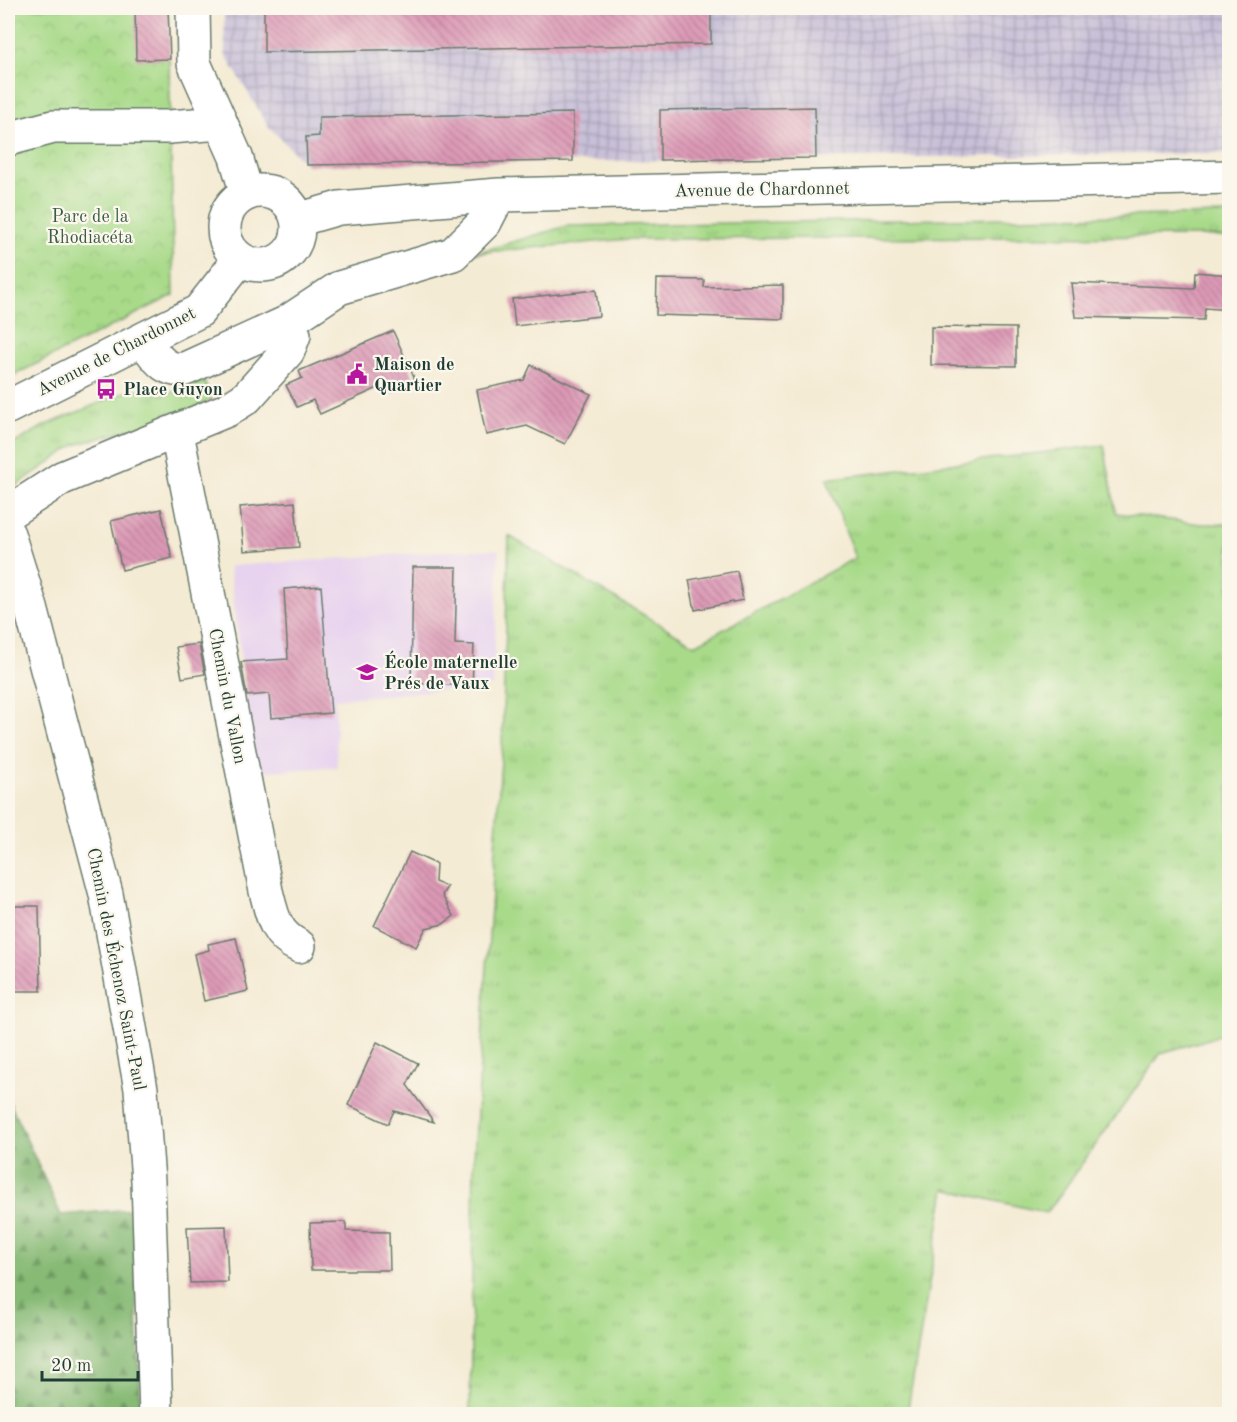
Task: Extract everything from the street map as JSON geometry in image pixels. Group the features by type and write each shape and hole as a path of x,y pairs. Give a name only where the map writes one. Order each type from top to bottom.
{"street":[{"path":"193,8 195,63 236,157 247,194"},
{"path":"8,139 53,127 169,127 221,123"},
{"name":"Avenue de Chardonnet","path":"297,220 339,208 499,195 1230,177"},
{"path":"259,191 277,195 292,208 297,220 296,238 287,255 276,262 264,265 240,259 226,241 225,219 237,200 247,194 259,191"},
{"path":"143,340 164,367 174,370 185,369 286,323 339,288 453,254 485,222 499,195"},
{"name":"Avenue de Chardonnet","path":"8,407 199,311 240,259"},
{"path":"8,513 62,478 177,433 227,410 246,398 288,351 294,335 286,323"},
{"name":"Chemin du Vallon","path":"177,433 266,891 275,926 287,940 299,946"},
{"name":"Chemin des Échenoz Saint-Paul","path":"8,534 31,608 106,894 141,1089 148,1181 156,1414"}],"shaded area":[{"path":"224,8 1229,8 1229,153 307,165 268,126 225,54"},
{"name":"École maternelle Prés de Vaux","path":"462,550 499,550 493,686 335,699 337,767 256,772 229,566"}],"green space":[{"name":"Parc de la Rhodiacéta","path":"8,8 168,8 174,295 8,378"},
{"path":"1229,214 1229,238 1211,236 628,239 475,253 567,226"},
{"path":"204,381 212,399 181,415 75,445 8,491 8,447 44,426 133,389 164,395"},
{"path":"1104,445 1116,513 1201,524 1229,524 1229,1033 1161,1053 1047,1213 945,1189 907,1414 470,1414 474,1158 502,746 509,536 695,645 855,558 827,479"},
{"path":"8,1099 61,1215 133,1209 141,1414 8,1414"}],"building":[{"path":"135,8 168,8 170,59 136,60"},
{"path":"264,8 711,8 711,44 264,52"},
{"path":"815,107 816,158 660,160 660,110"},
{"path":"573,113 573,161 307,165 306,137 319,136 319,117"},
{"path":"1195,272 1230,275 1230,310 1205,308 1204,320 1075,317 1071,283 1194,288"},
{"path":"657,279 704,280 704,287 783,285 783,319 656,315"},
{"path":"596,290 599,316 515,326 512,299"},
{"path":"931,327 1016,328 1016,366 931,365"},
{"name":"Maison de Quartier","path":"393,331 416,382 391,392 387,384 320,414 313,400 297,407 286,385 302,378 299,371"},
{"path":"531,365 591,394 565,444 527,426 486,435 477,390 524,380"},
{"path":"295,502 299,547 244,551 240,507"},
{"path":"161,509 172,558 122,570 111,521"},
{"path":"413,567 457,567 455,644 474,645 472,686 411,683"},
{"path":"737,571 743,600 695,610 689,580"},
{"path":"321,586 331,713 271,718 269,694 247,696 241,662 288,659 284,589"},
{"path":"199,644 205,674 182,678 176,647"},
{"path":"410,852 436,864 435,882 447,887 442,895 454,916 443,924 426,928 416,947 374,926"},
{"path":"9,906 39,906 41,991 8,991"},
{"path":"236,938 248,991 204,1001 194,954 209,950 208,944"},
{"path":"377,1042 418,1063 407,1085 434,1122 394,1111 388,1124 348,1105"},
{"path":"346,1222 346,1231 389,1232 390,1270 311,1270 310,1223"},
{"path":"226,1226 228,1282 190,1283 187,1227"}],"place":[{"name":"Maison de Quartier","path":"357,374"},
{"name":"Place Guyon","path":"106,389"},
{"name":"École maternelle Prés de Vaux","path":"367,672"}]}
